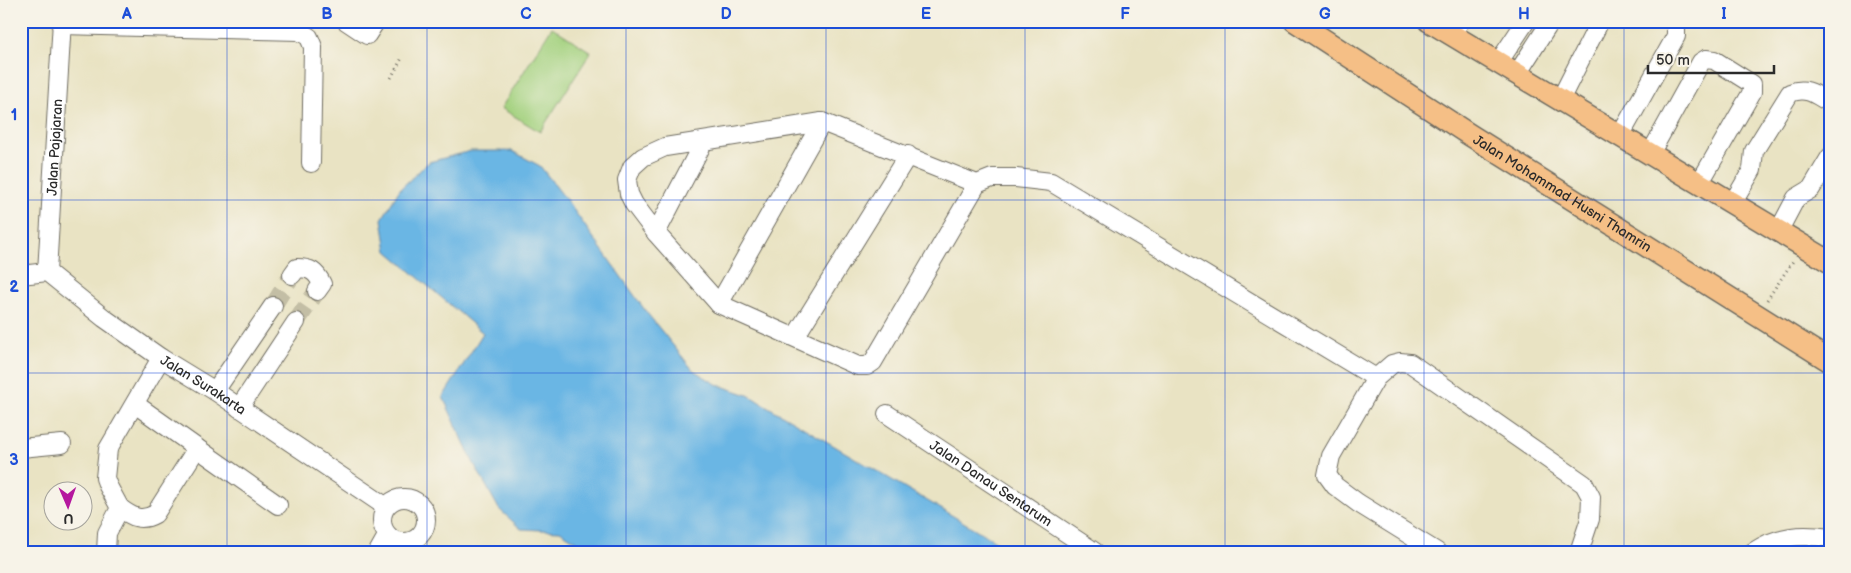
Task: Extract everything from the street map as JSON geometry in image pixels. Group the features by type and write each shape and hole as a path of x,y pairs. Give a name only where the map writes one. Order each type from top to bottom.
{"main road":[{"path":"1429,21 1456,28 1498,63 1830,262"},
{"name":"Jalan Mohammad Husni Thamrin","path":"1299,22 1470,135 1830,361"}],"street":[{"path":"346,21 367,35 376,21"},
{"path":"1498,63 1526,21"},
{"path":"1517,74 1551,21"},
{"path":"1560,100 1600,21"},
{"path":"1620,136 1676,36 1676,21"},
{"path":"62,23 299,31 308,37 313,47 311,163"},
{"name":"Jalan Pajajaran","path":"47,272 61,151 62,23"},
{"path":"1650,154 1700,62 1706,59 1714,60 1752,84 1752,92 1699,184"},
{"path":"1752,170 1754,151 1790,93 1799,89 1809,91 1830,103"},
{"path":"1732,204 1795,100 1804,99 1830,114"},
{"path":"719,304 822,122"},
{"path":"977,184 822,122 665,147 643,157 632,167 628,180 629,194 634,204 656,233 719,304 858,366 867,366 873,362 977,184 992,178 1016,178 1051,182 1376,378"},
{"path":"656,233 704,141"},
{"path":"1778,232 1830,141"},
{"path":"795,337 908,155"},
{"path":"1796,198 1810,189 1830,157"},
{"path":"292,275 297,268 309,268 317,274 322,284 317,291"},
{"path":"21,275 47,272"},
{"name":"Jalan Surakarta","path":"47,272 104,318 161,358 215,391 385,506"},
{"path":"215,391 273,306"},
{"path":"239,408 296,322"},
{"path":"161,358 108,449 105,478 120,508 130,515 141,519 155,514 198,448"},
{"path":"1437,552 1358,503 1335,486 1327,475 1331,456 1376,378 1392,364 1400,362 1410,363 1584,484 1590,497 1590,519 1584,550"},
{"path":"135,404 278,504"},
{"name":"Jalan Danau Sentarum","path":"887,414 1095,552"},
{"path":"21,448 62,444"},
{"path":"378,552 395,544 417,540 426,527 425,511 414,500 398,498 385,506 380,522 395,544"},
{"path":"106,552 107,533 120,508"},
{"path":"1753,552 1762,546 1786,537 1830,538"}],"path":[{"path":"391,78 402,58"},
{"path":"1756,315 1803,246"}],"green space":[{"path":"552,27 591,52 540,132 501,108"}],"water":[{"path":"471,151 512,151 540,166 647,313 693,370 718,385 748,395 1014,552 593,552 560,531 521,529 499,509 473,462 443,397 483,333 387,251 382,219 400,189 429,162"}],"tunnel":[{"path":"273,306 292,275"},
{"path":"296,322 317,291"}]}
